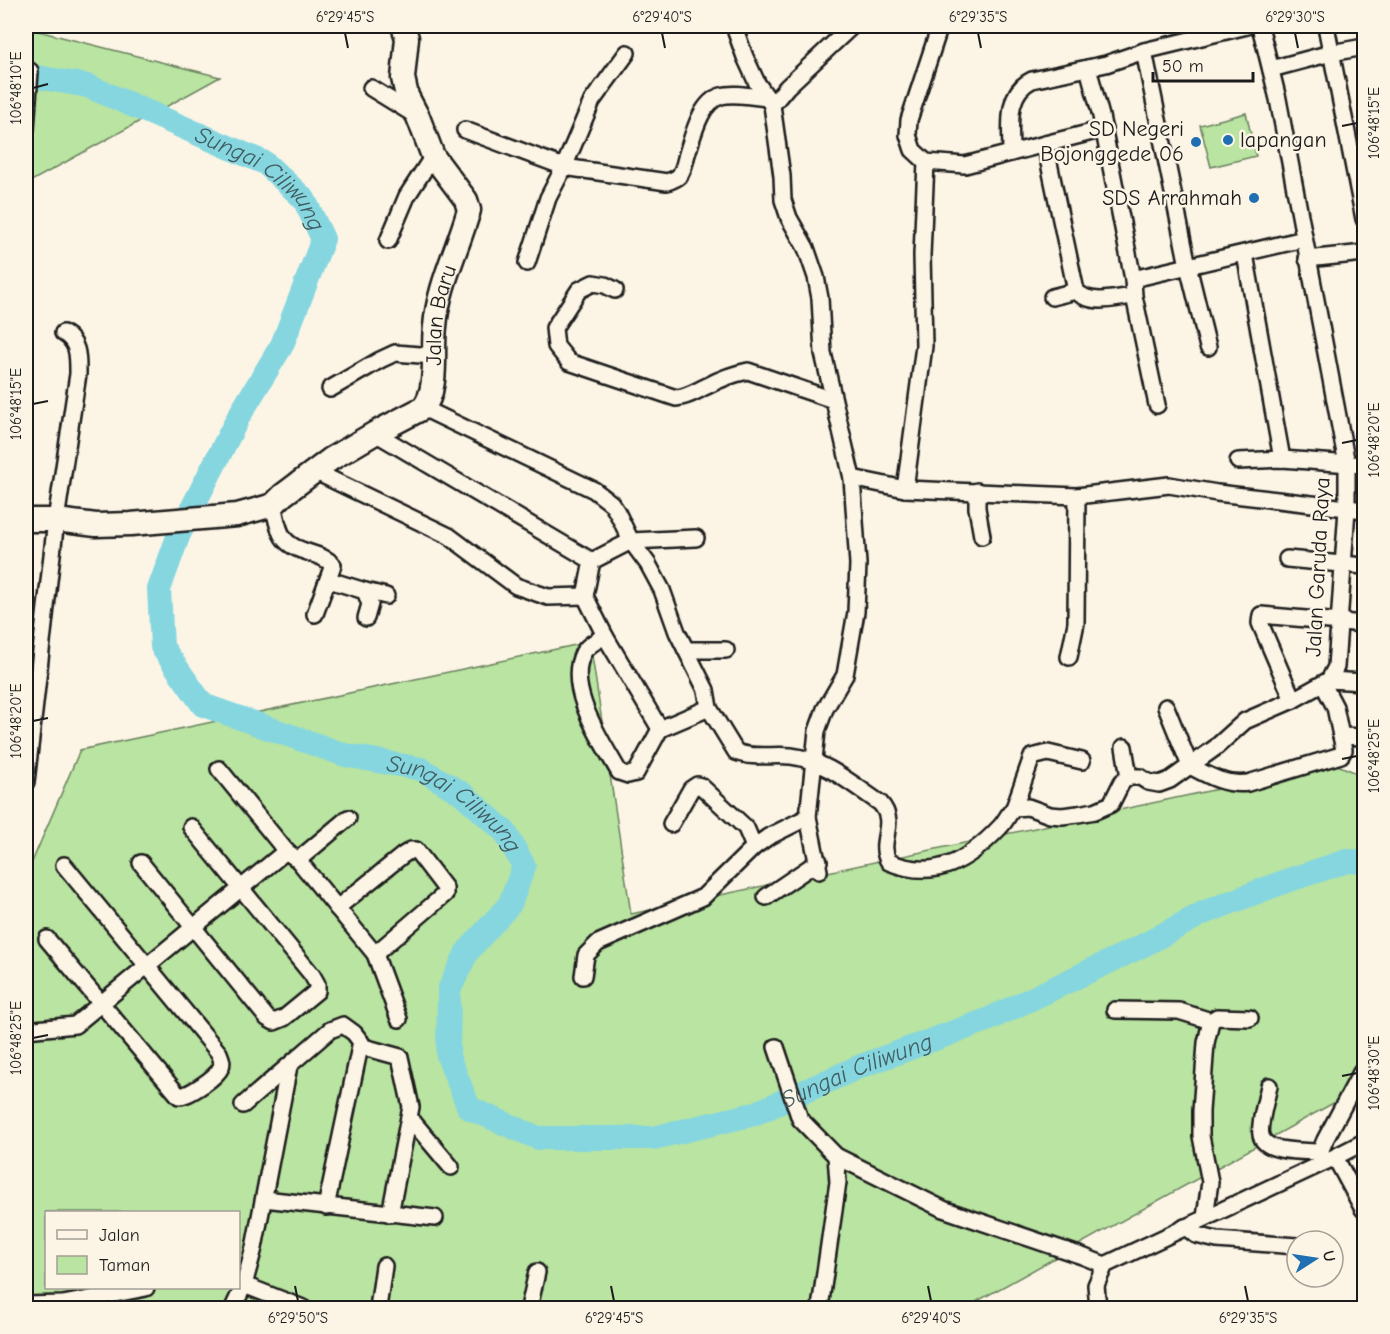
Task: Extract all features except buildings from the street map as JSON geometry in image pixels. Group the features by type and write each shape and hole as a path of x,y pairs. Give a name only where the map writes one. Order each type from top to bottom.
{"street":[{"name":"Jalan Baru","path":"403,26 408,47 403,78 407,96 418,117 430,160 460,192 469,210 440,296 435,326 434,381 428,404 423,408"},
{"path":"736,26 745,57 757,83 770,101 782,176 783,200 789,218 806,248 816,277 820,298 823,353 852,478 858,564 856,612 845,675 825,709 817,731 808,817 819,866 766,897"},
{"path":"465,130 564,167 667,182 678,178 683,170 698,123 713,101 720,96 729,95 770,101 852,26"},
{"path":"940,26 909,120 908,135 913,150 926,162 965,165 1104,129"},
{"path":"1011,153 1012,104 1017,90 1032,80 1106,64 1197,31 1247,26"},
{"name":"Jalan Garuda Raya","path":"1129,777 1140,777 1148,782 1159,784 1170,780 1215,748 1245,721 1293,700 1326,682 1336,667 1347,509 1347,464 1260,26"},
{"path":"1326,26 1365,219"},
{"path":"1270,69 1331,53 1365,47"},
{"path":"1144,51 1188,266 1208,347"},
{"path":"527,263 548,198 592,101 627,53"},
{"path":"1088,68 1104,129 1133,279 1134,296 1157,405"},
{"path":"26,129 30,71"},
{"path":"371,88 418,117"},
{"path":"1046,144 1076,291 1090,301 1134,296"},
{"path":"388,241 407,196 430,160"},
{"path":"905,489 924,346 921,255 926,162"},
{"path":"1133,279 1304,239"},
{"path":"1307,259 1365,253"},
{"path":"1245,254 1282,459"},
{"path":"615,290 593,283 579,290 554,328 556,346 569,362 676,398 687,397 733,374 748,371 833,400"},
{"path":"1052,297 1076,291"},
{"path":"26,782 56,520 78,374 76,346 70,337 63,333"},
{"path":"330,389 395,353 433,356"},
{"path":"26,520 56,520 96,525 131,524 237,515 273,505 314,471 375,433 423,408 594,490 611,503 631,541 648,564 662,590 686,650 706,690 709,708 736,753 795,756 831,769 880,803 886,810 889,825 884,846 885,856 889,862 905,867 938,868 961,861 1002,826 1014,808 1032,757 1048,753 1082,761"},
{"path":"375,433 592,561"},
{"path":"1238,461 1282,459 1365,465"},
{"path":"314,471 449,536 516,586 548,597 585,596"},
{"path":"852,478 905,489 1077,496 1169,485 1365,510"},
{"path":"977,491 977,508 982,536"},
{"path":"1069,657 1076,623 1077,496"},
{"path":"273,505 284,539 289,544 332,563 333,568 315,614"},
{"path":"592,561 631,541 696,538"},
{"path":"1287,559 1365,566"},
{"path":"592,561 585,596 605,636 660,729"},
{"path":"329,580 386,596"},
{"path":"365,591 370,604 366,618"},
{"path":"1293,700 1260,623 1261,615 1365,624"},
{"path":"605,636 584,651 577,670 588,714 619,772 628,775 636,773 660,729 709,708"},
{"path":"686,650 726,650"},
{"path":"1166,707 1190,766 1219,781 1235,785 1341,755 1344,750 1341,735 1335,707 1326,682 1365,682"},
{"path":"1341,735 1365,737"},
{"path":"1014,808 1028,807 1062,816 1095,811 1110,804 1122,782 1129,777 1124,747"},
{"path":"219,769 375,954 399,1018"},
{"path":"671,824 691,789 697,785 701,786 746,828 754,847"},
{"path":"583,976 586,955 598,943 703,897 754,847 768,837 808,817"},
{"path":"26,1030 75,1025 240,889 348,818"},
{"path":"141,864 267,1018 274,1022 284,1017 317,991 317,984 191,827"},
{"path":"337,908 403,855 416,850 445,888 445,894 375,954"},
{"path":"47,939 179,1096 192,1092 220,1069 222,1062 219,1053 64,865"},
{"path":"1114,1010 1179,1011 1211,1021"},
{"path":"1205,1217 1210,1182 1201,1136 1206,1043 1211,1021 1217,1017 1250,1018"},
{"path":"243,1105 330,1030 340,1025 346,1026 354,1033 361,1042 326,1207"},
{"path":"360,1046 400,1057 411,1107 390,1214"},
{"path":"776,1047 800,1119 836,1156 943,1209 1105,1265"},
{"path":"289,1066 264,1199 241,1285 303,1308"},
{"path":"1363,1209 1328,1157 1332,1126 1365,1067"},
{"path":"1269,1086 1261,1126 1262,1139 1276,1149 1328,1157"},
{"path":"410,1117 451,1167"},
{"path":"1098,1308 1096,1285 1105,1265 1328,1157 1365,1142"},
{"path":"820,1308 838,1182 836,1156"},
{"path":"264,1199 435,1218"},
{"path":"1185,1227 1196,1235 1217,1240 1285,1245"},
{"path":"378,1308 384,1266"},
{"path":"529,1308 537,1272"},
{"path":"26,1305 63,1304 136,1289"},
{"path":"233,1308 240,1289"}],"green space":[{"path":"26,28 220,77 26,184"},
{"name":"lapangan","path":"1246,113 1256,156 1211,167 1200,125"},
{"path":"590,642 631,914 1335,764 1364,776 1364,1086 965,1308 26,1308 26,876 80,750"}],"waterway":[{"name":"Sungai Ciliwung","path":"26,75 88,86 265,163 304,199 323,239 282,345 239,416 179,534 159,589 162,647 203,705 345,755 421,769 463,794 505,832 524,866 510,904 467,952 449,990 448,1056 469,1108 538,1138 653,1138 754,1114 861,1066 987,1020 1142,946 1203,913 1286,881 1347,861 1364,862"}],"place":[{"name":"lapangan","path":"1228,140"},
{"name":"SD Negeri Bojonggede 06","path":"1196,142"},
{"name":"SDS Arrahmah","path":"1254,198"}]}
